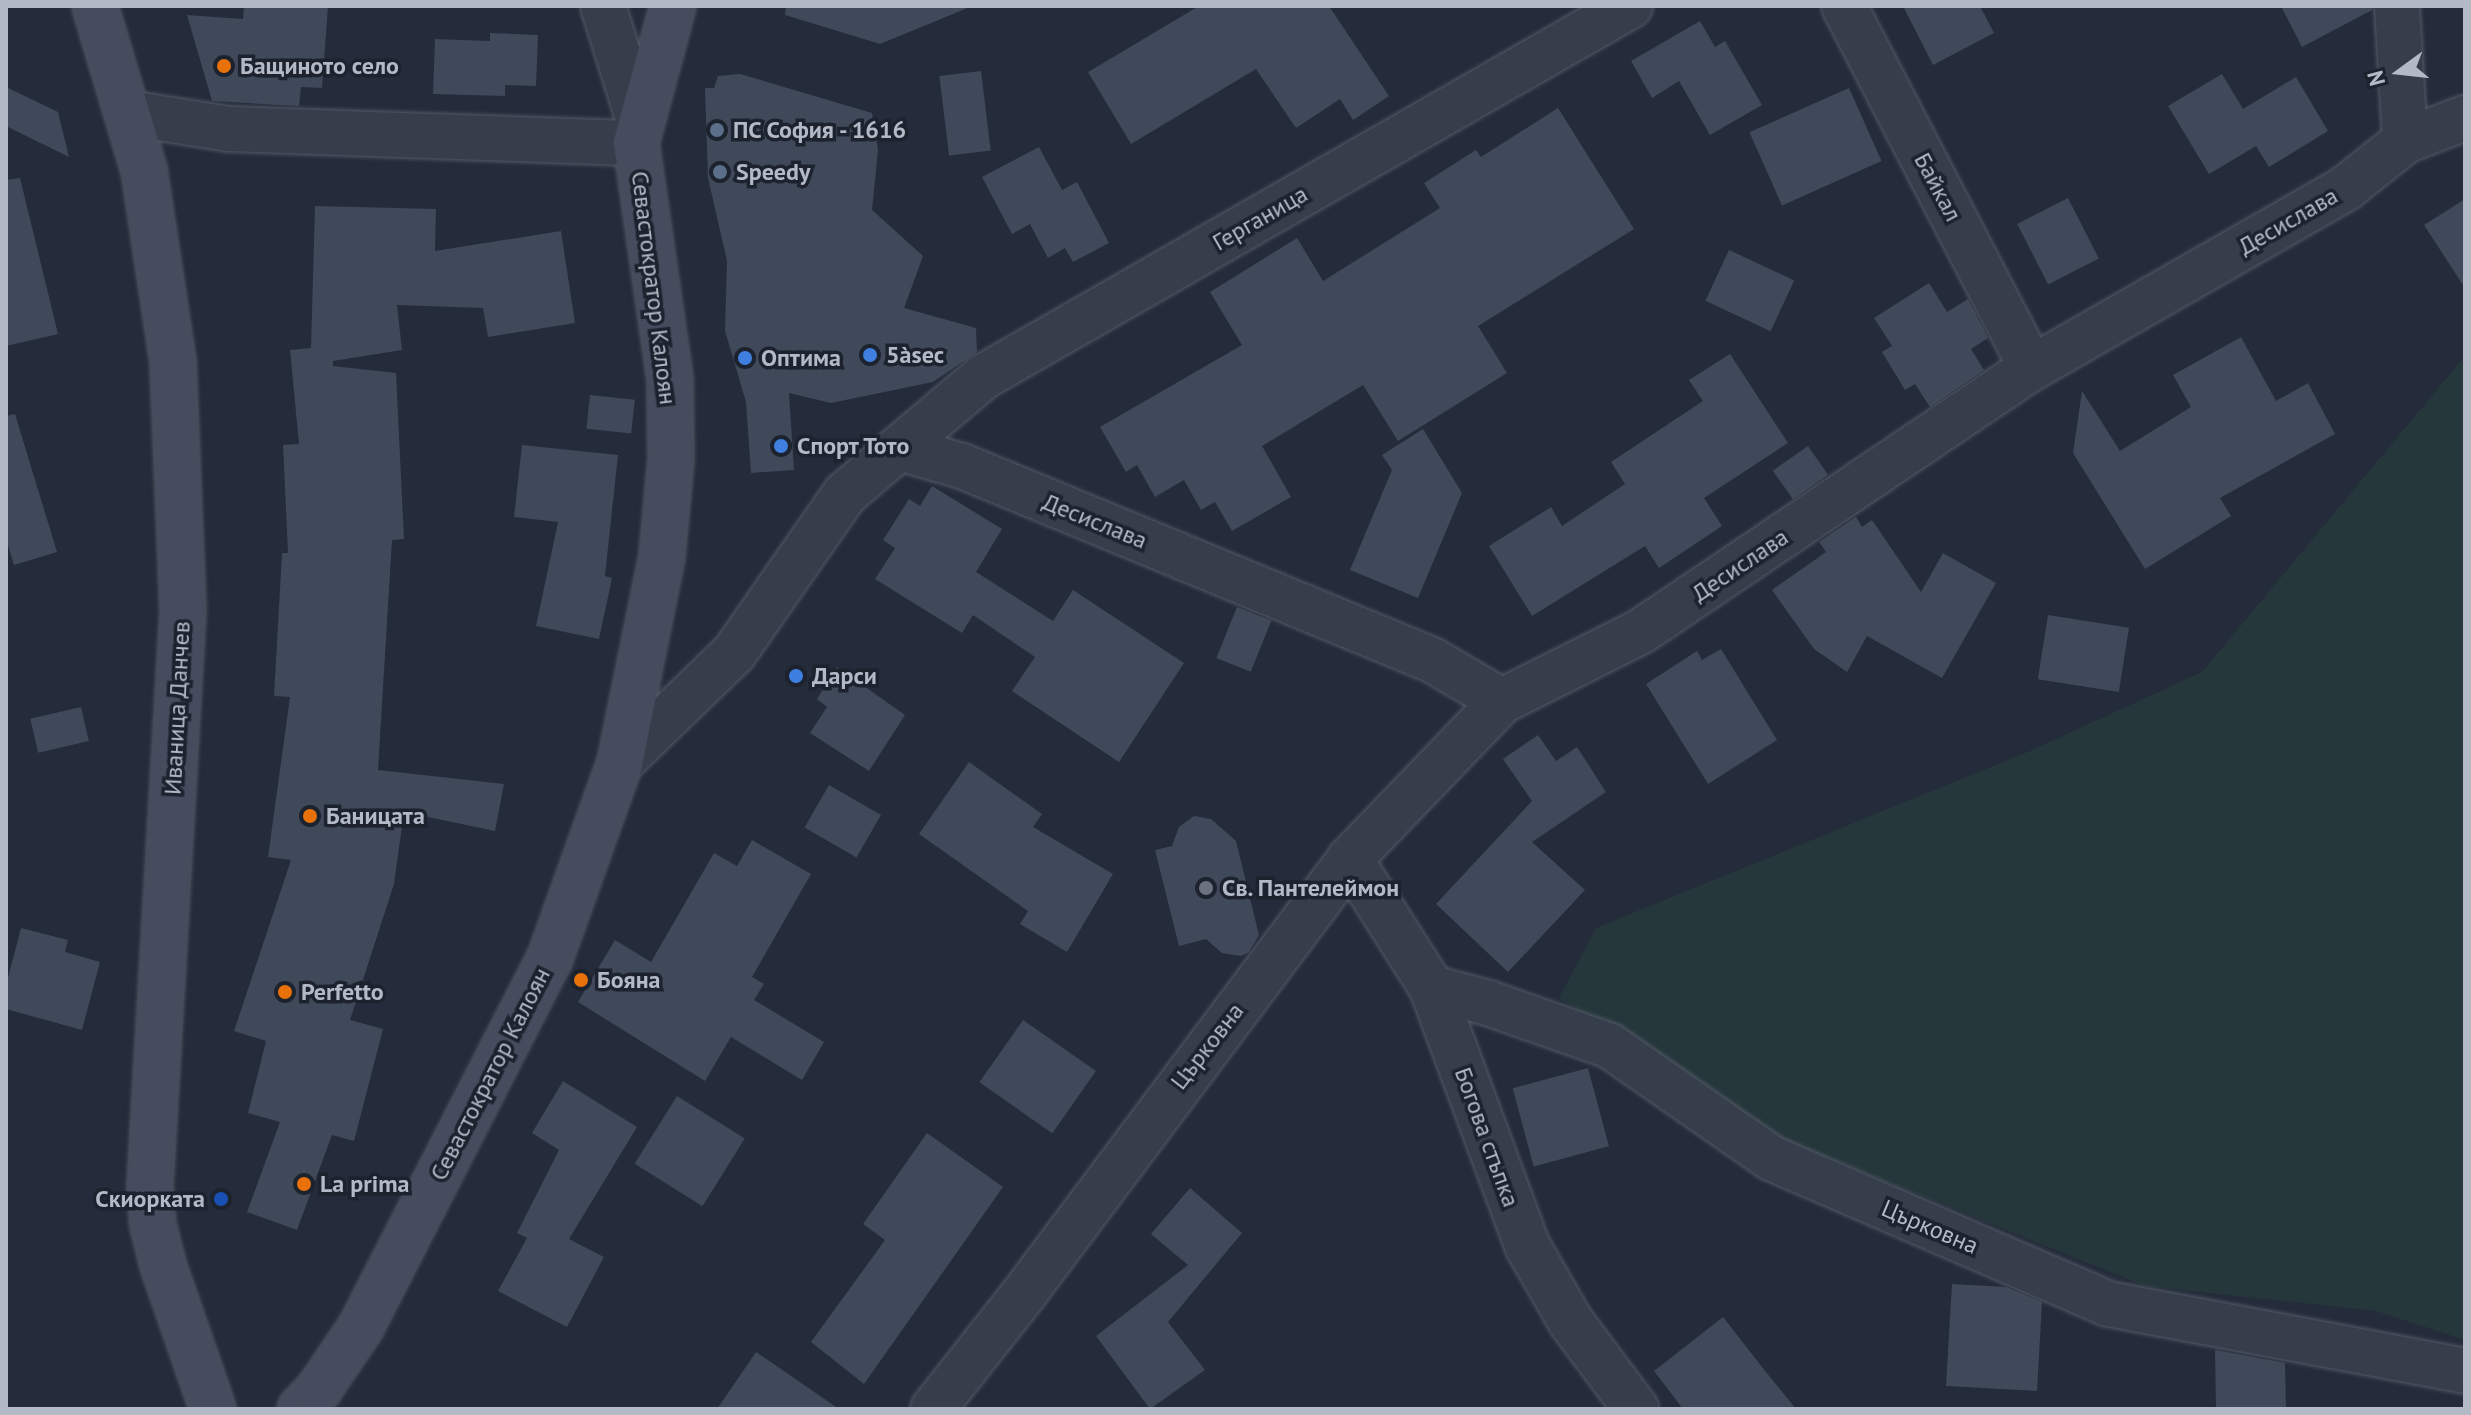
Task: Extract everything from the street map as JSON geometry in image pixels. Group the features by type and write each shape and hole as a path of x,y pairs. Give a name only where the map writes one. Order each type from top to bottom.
{"main road":[{"name":"Иваница Данчев","path":"95,6 144,170 173,362 183,610 150,1186 153,1225 162,1262 213,1409"},
{"name":"Севастократор Калоян","path":"300,1409 319,1389 361,1327 550,958 620,763 662,556 671,459 670,379 638,134 673,6"}],"street":[{"path":"128,113 229,129 638,134 603,6"},
{"name":"Герганица","path":"903,449 983,377 1630,6"},
{"name":"Байкал","path":"1844,6 2032,368"},
{"path":"2397,6 2405,141"},
{"name":"Десислава","path":"903,449 962,466 1432,660 1502,701 1640,632 2032,368 2346,188 2405,141 2465,118"},
{"name":"Севастократор Калоян","path":"620,763 734,653 845,494 903,449"},
{"name":"Църковна","path":"933,1409 1023,1295 1350,859 1502,701"},
{"name":"Богова стъпка","path":"1350,859 1432,988 1528,1247 1571,1322 1636,1409"},
{"name":"Църковна","path":"1432,988 1488,1003 1610,1046 1771,1158 2108,1304 2465,1371"}],"shaded area":[{"path":"2465,356 2465,1340 2376,1311 2145,1286 1766,1133 1559,998 1596,928 2030,751 2202,672"}],"building":[{"path":"244,6 328,6 322,88 301,87 299,106 212,101 187,15 243,19"},
{"path":"786,6 970,7 880,44 785,15"},
{"path":"1199,6 1329,6 1389,96 1353,120 1340,99 1296,128 1256,69 1131,144 1088,72"},
{"path":"1903,6 1980,6 1994,33 1933,65"},
{"path":"2281,6 2372,6 2372,10 2302,47"},
{"path":"1700,21 1715,47 1725,41 1762,105 1710,135 1679,81 1652,98 1631,61"},
{"path":"490,33 538,35 536,86 505,85 505,96 433,94 435,39 490,41"},
{"path":"981,71 991,150 949,156 939,76"},
{"path":"740,74 872,113 878,150 872,210 923,256 904,308 976,328 977,352 933,382 831,403 789,393 794,470 751,473 746,402 725,331 727,261 708,178 705,88 714,88 718,76"},
{"path":"2222,74 2243,109 2296,77 2328,131 2269,167 2256,146 2209,174 2168,106"},
{"path":"6,87 58,112 69,157 6,126"},
{"path":"1849,88 1882,161 1782,205 1749,132"},
{"path":"1558,108 1634,229 1478,326 1507,373 1398,441 1363,385 1262,446 1291,497 1232,531 1215,502 1201,510 1184,480 1155,497 1137,465 1126,472 1100,427 1242,345 1210,292 1297,238 1323,281 1440,208 1424,183 1476,150 1481,157"},
{"path":"1039,147 1062,190 1077,182 1109,243 1073,262 1065,248 1048,258 1030,224 1012,234 982,177"},
{"path":"20,178 58,334 6,346 6,180"},
{"path":"2068,198 2099,259 2048,284 2017,224"},
{"path":"2465,199 2465,288 2424,225"},
{"path":"315,206 436,209 435,251 561,231 575,323 488,337 483,308 397,305 402,350 333,361 333,366 396,373 404,539 392,540 378,770 504,784 495,831 404,812 394,884 350,1020 383,1029 354,1141 332,1135 297,1230 247,1212 280,1122 248,1113 266,1041 234,1031 291,860 268,857 290,697 274,696 282,553 288,553 283,445 299,444 290,350 311,348"},
{"path":"1729,250 1794,280 1771,331 1705,301"},
{"path":"1929,283 1947,312 1968,299 1988,338 1971,349 1984,370 1930,407 1915,384 1905,390 1882,352 1892,346 1874,318"},
{"path":"2241,337 2276,401 2308,383 2335,434 2220,498 2231,516 2145,569 2073,453 2082,391 2120,451 2191,407 2173,375"},
{"path":"1730,354 1788,443 1704,498 1722,526 1659,568 1645,546 1532,616 1489,546 1551,507 1562,526 1625,484 1611,462 1703,401 1689,380"},
{"path":"590,395 635,400 631,434 586,429"},
{"path":"15,414 57,552 14,565 6,539 6,416"},
{"path":"1423,429 1462,493 1418,598 1350,570 1392,470 1382,455"},
{"path":"522,445 618,455 605,576 612,578 599,639 536,626 558,522 514,517"},
{"path":"1808,446 1828,475 1793,499 1773,471"},
{"path":"932,486 1002,529 976,572 1053,621 1073,590 1184,663 1119,762 1012,691 1035,657 973,615 962,633 875,579 895,548 883,540 909,499 920,506"},
{"path":"1856,517 1862,527 1872,520 1921,592 1943,553 1996,583 1942,678 1867,636 1847,672 1814,649 1772,590 1826,552 1819,542"},
{"path":"1237,607 1271,621 1251,672 1216,658"},
{"path":"2048,615 2129,628 2119,692 2038,679"},
{"path":"1721,649 1777,740 1708,784 1646,684 1697,651 1702,660"},
{"path":"837,667 905,715 869,771 810,733 827,707 817,699"},
{"path":"81,707 89,741 38,753 30,719"},
{"path":"1538,735 1556,761 1577,747 1606,792 1532,842 1585,890 1508,972 1436,904 1532,801 1503,759"},
{"path":"969,762 1042,814 1033,827 1113,874 1067,952 1020,924 1028,911 919,834"},
{"path":"829,785 881,815 856,857 804,827"},
{"name":"Св. Пантелеймон","path":"1194,816 1211,819 1236,841 1259,935 1249,952 1241,956 1222,953 1206,939 1179,946 1155,850 1172,846 1179,827"},
{"path":"752,840 811,874 752,977 764,984 754,1000 824,1042 802,1080 731,1037 705,1081 578,1002 615,940 651,962 714,853 737,866"},
{"path":"21,928 68,940 65,952 100,962 82,1030 6,1009 6,985"},
{"path":"1023,1020 1096,1071 1052,1133 979,1082"},
{"path":"1588,1068 1609,1146 1534,1166 1513,1088"},
{"path":"563,1081 637,1127 569,1239 604,1257 567,1327 498,1291 527,1238 517,1233 559,1150 532,1133"},
{"path":"677,1096 745,1138 702,1206 635,1164"},
{"path":"927,1133 1003,1187 864,1384 811,1342 885,1240 863,1224"},
{"path":"1190,1188 1242,1233 1168,1322 1205,1370 1150,1409 1096,1336 1188,1265 1151,1234"},
{"path":"1952,1284 2006,1287 2042,1302 2037,1391 1946,1386"},
{"path":"1723,1317 1796,1409 1683,1409 1654,1371"},
{"path":"2215,1350 2285,1363 2286,1409 2216,1409"},
{"path":"756,1352 839,1409 717,1409"}],"place":[{"name":"Бащиното село","path":"224,66"},
{"name":"ПС София - 1616","path":"717,130"},
{"name":"Speedy","path":"720,172"},
{"name":"5àsec","path":"870,355"},
{"name":"Оптима","path":"745,358"},
{"name":"Спорт Тото","path":"781,446"},
{"name":"Дарси","path":"796,676"},
{"name":"Баницата","path":"310,816"},
{"name":"Св. Пантелеймон","path":"1206,888"},
{"name":"Бояна","path":"581,980"},
{"name":"Perfetto","path":"285,992"},
{"name":"La prima","path":"304,1184"},
{"name":"Скиорката","path":"221,1199"}]}
